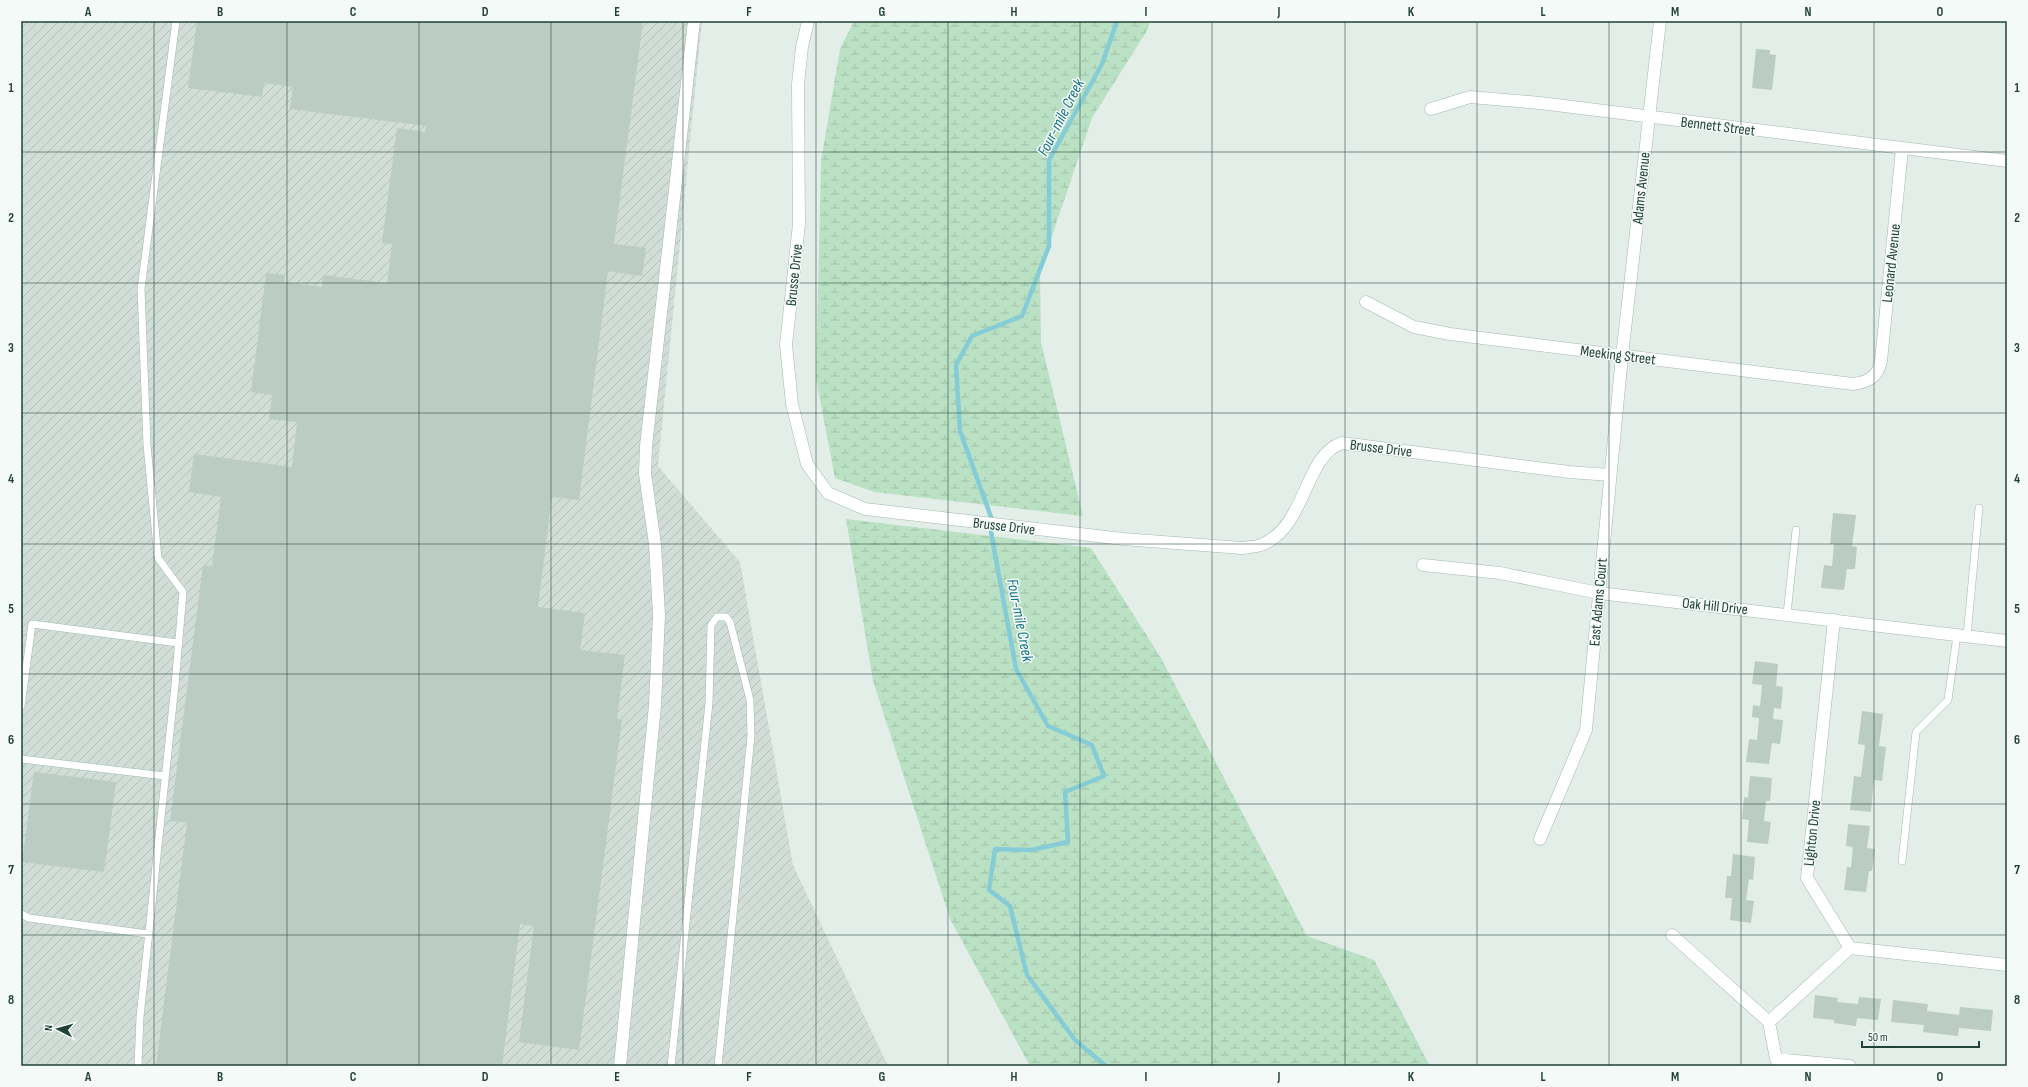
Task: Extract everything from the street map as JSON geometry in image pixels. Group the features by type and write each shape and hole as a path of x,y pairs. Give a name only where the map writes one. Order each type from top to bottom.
{"street":[{"path":"620,1066 656,705 659,615 655,544 645,474 646,446 694,21"},
{"name":"Brusse Drive","path":"808,21 802,47 798,84 799,224 786,345 792,404 807,464 828,493 865,509 1123,539 1242,548 1261,545 1283,530 1290,522 1321,460 1333,446 1342,443 1569,472 1610,475"},
{"name":"Adams Avenue","path":"1622,356 1660,21"},
{"name":"Bennett Street","path":"1431,109 1470,97 1540,103 1649,118 2007,161"},
{"name":"Leonard Avenue","path":"1875,376 1881,361 1902,149"},
{"name":"Meeking Street","path":"1366,302 1414,327 1458,335 1853,384 1865,382 1875,376"},
{"name":"East Adams Court","path":"1540,839 1586,730 1622,356"},
{"name":"Oak Hill Drive","path":"1423,565 1500,574 1599,593 2007,641"},
{"name":"Lighton Drive","path":"1834,620 1807,878 1850,948"},
{"path":"1672,935 1768,1022 1776,1059 1850,1066"},
{"path":"1768,1022 1850,948 2007,965"}],"lane":[{"path":"138,1066 140,1017 182,592 158,558 147,445 141,290 176,21"},
{"path":"1902,861 1916,732 1948,700 1962,636 1979,508"},
{"path":"1787,614 1796,530"},
{"path":"671,1066 709,703 711,626 717,617 726,617 730,622 750,700 751,736 718,1066"},
{"path":"21,706 32,624 178,644"},
{"path":"21,759 165,776"},
{"path":"21,914 29,918 148,934"}],"shaded area":[{"path":"21,21 702,21 658,466 740,562 793,865 888,1066 21,1066"}],"green space":[{"path":"854,21 1150,21 1148,29 1092,118 1040,271 1041,342 1083,516 874,492 835,478 816,379 821,161 840,49"},
{"path":"846,519 1091,548 1161,658 1307,936 1374,960 1430,1066 1030,1066 950,919 873,681"}],"building":[{"path":"197,21 643,21 614,244 646,248 642,276 608,271 579,500 552,497 538,607 585,613 580,650 625,655 617,719 622,719 579,1050 519,1042 534,926 520,924 502,1066 156,1066 187,823 170,821 203,565 212,566 221,497 189,492 194,454 292,467 297,422 269,419 272,395 251,392 266,273 285,275 284,282 322,287 323,275 387,283 392,244 382,243 397,128 425,132 426,126 290,109 293,87 264,83 262,97 188,88"},
{"path":"1756,49 1770,50 1770,54 1776,55 1772,90 1752,88"},
{"path":"1833,513 1856,515 1852,546 1857,547 1855,569 1847,569 1844,590 1821,588 1824,565 1832,566 1834,544 1830,544"},
{"path":"1755,661 1778,664 1776,686 1783,687 1781,709 1774,708 1773,719 1783,720 1780,744 1772,743 1769,764 1746,762 1749,739 1757,740 1759,718 1752,717 1753,705 1760,706 1762,685 1752,684"},
{"path":"1862,711 1883,714 1879,746 1886,747 1882,781 1874,780 1871,812 1850,810 1854,776 1861,777 1865,745 1858,744"},
{"path":"34,772 116,782 104,872 22,862"},
{"path":"1750,776 1772,778 1770,801 1766,801 1764,821 1771,822 1768,844 1747,842 1749,820 1742,819 1744,797 1748,798"},
{"path":"1848,824 1870,826 1867,848 1875,849 1872,871 1869,871 1866,892 1844,890 1847,867 1851,867 1853,847 1846,846"},
{"path":"1733,854 1755,857 1753,880 1749,879 1746,900 1754,901 1751,923 1730,920 1732,898 1725,898 1727,876 1731,876"},
{"path":"1815,995 1838,998 1837,1002 1858,1004 1859,997 1881,999 1878,1020 1857,1018 1856,1026 1834,1023 1834,1020 1813,1018"},
{"path":"1893,1000 1928,1004 1927,1011 1959,1015 1960,1007 1993,1010 1991,1031 1959,1028 1958,1036 1923,1032 1924,1025 1891,1022"}],"waterway":[{"name":"Four-mile Creek","path":"991,517 960,431 956,365 972,336 1022,316 1049,246 1049,160 1102,64 1117,21"},
{"name":"Four-mile Creek","path":"991,532 1016,669 1048,726 1092,745 1104,776 1065,792 1068,842 1031,850 995,849 989,890 1010,906 1027,975 1075,1040 1106,1066"}]}
